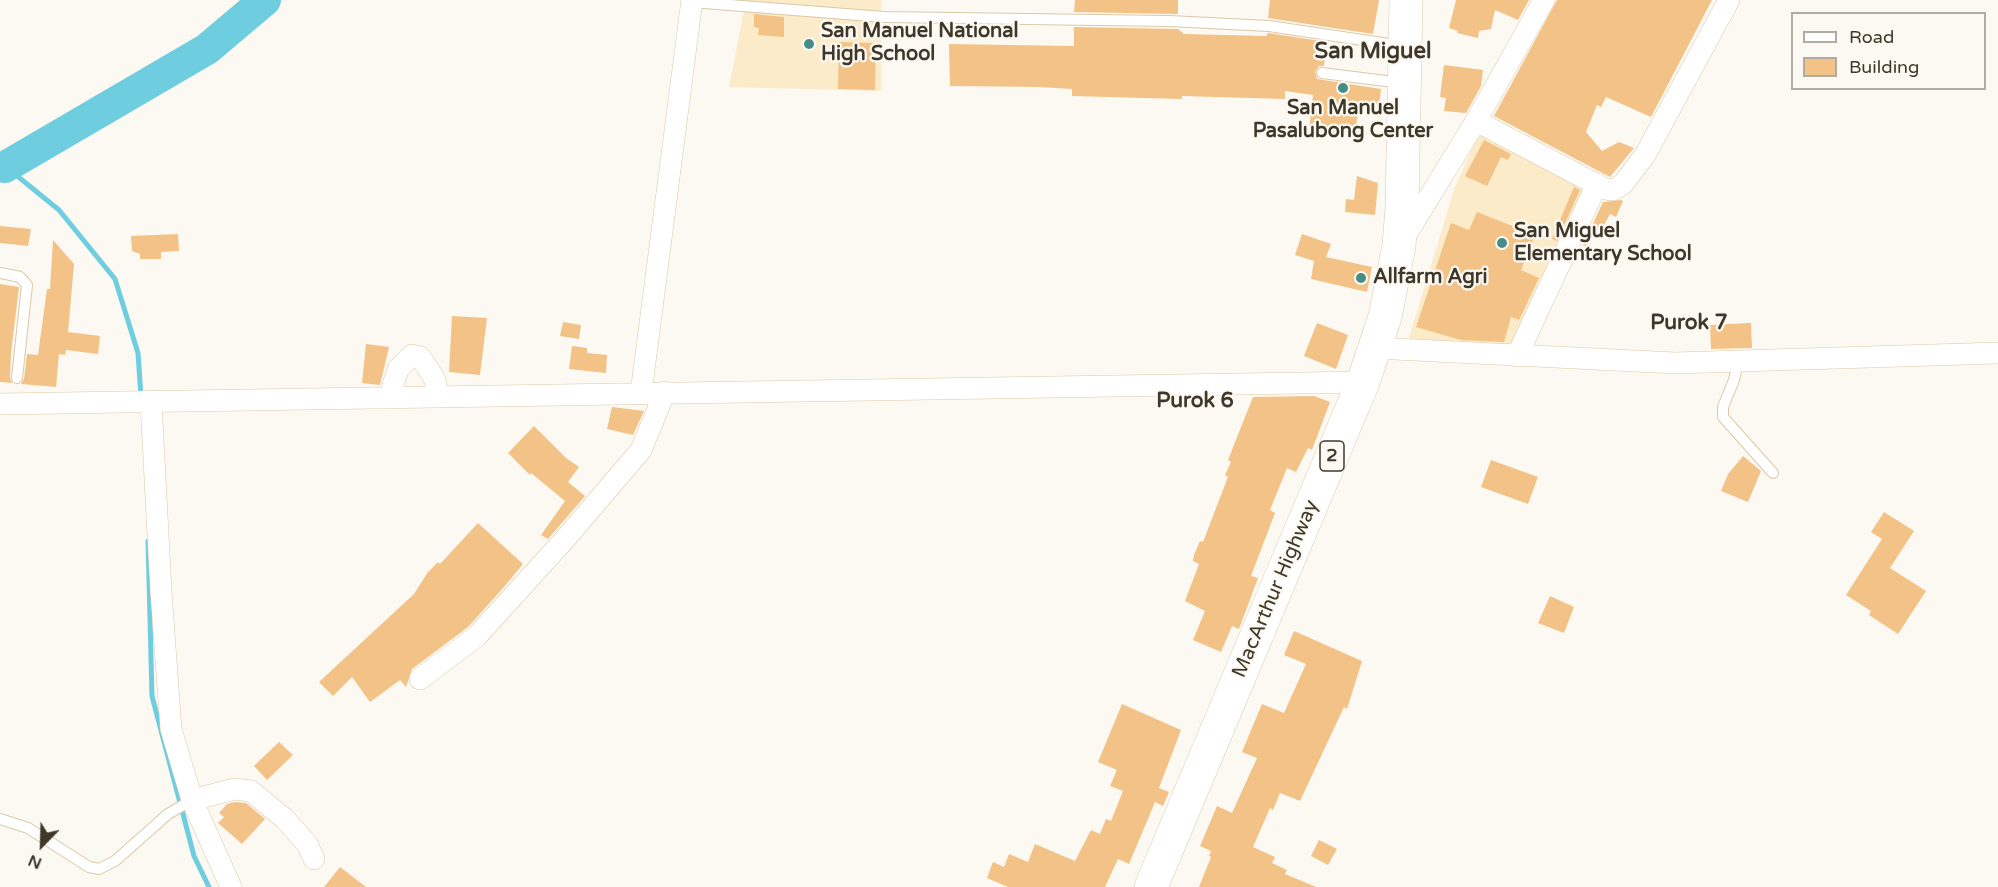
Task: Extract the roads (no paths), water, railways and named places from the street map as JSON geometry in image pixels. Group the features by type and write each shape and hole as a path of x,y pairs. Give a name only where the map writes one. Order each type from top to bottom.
{"highway":[{"name":"MacArthur Highway","path":"1150,887 1363,382 1389,303 1399,246 1406,83 1406,0"}],"street":[{"path":"1399,246 1476,121 1544,0"},
{"path":"1476,121 1609,190 1617,189 1641,162 1729,0"},
{"path":"641,393 691,1"},
{"path":"1518,356 1597,184"},
{"path":"1375,348 1675,363 1998,353"},
{"path":"389,398 398,369 412,355 420,357 429,370 435,380 438,397"},
{"path":"0,404 1363,382"},
{"path":"420,679 477,636 566,538 641,450 665,392"},
{"path":"140,401 161,592 171,729 188,803 231,887"},
{"path":"188,803 235,789 250,791 292,826 307,844 314,859"}],"lane":[{"path":"691,1 884,17 1169,21 1269,26 1405,47"},
{"path":"1322,73 1406,83"},
{"path":"0,273 20,277 27,285 17,378"},
{"path":"1738,362 1734,380 1723,407 1723,417 1773,473"},
{"path":"0,819 28,828 89,867 99,869 115,861 168,814 188,803"}],"waterway":[{"path":"5,167 207,49 265,0"},
{"path":"0,162 59,210 115,279 138,353 141,397"},
{"path":"148,541 152,696 194,856 209,887"}],"place":[{"name":"San Manuel National High School","path":"809,44"},
{"name":"San Manuel Pasalubong Center","path":"1343,88"},
{"name":"San Miguel Elementary School","path":"1502,243"},
{"name":"Allfarm Agri","path":"1361,278"}],"district":[{"name":"San Miguel","path":"1373,52"},
{"name":"Purok 7","path":"1689,323"},
{"name":"Purok 6","path":"1195,401"}]}
